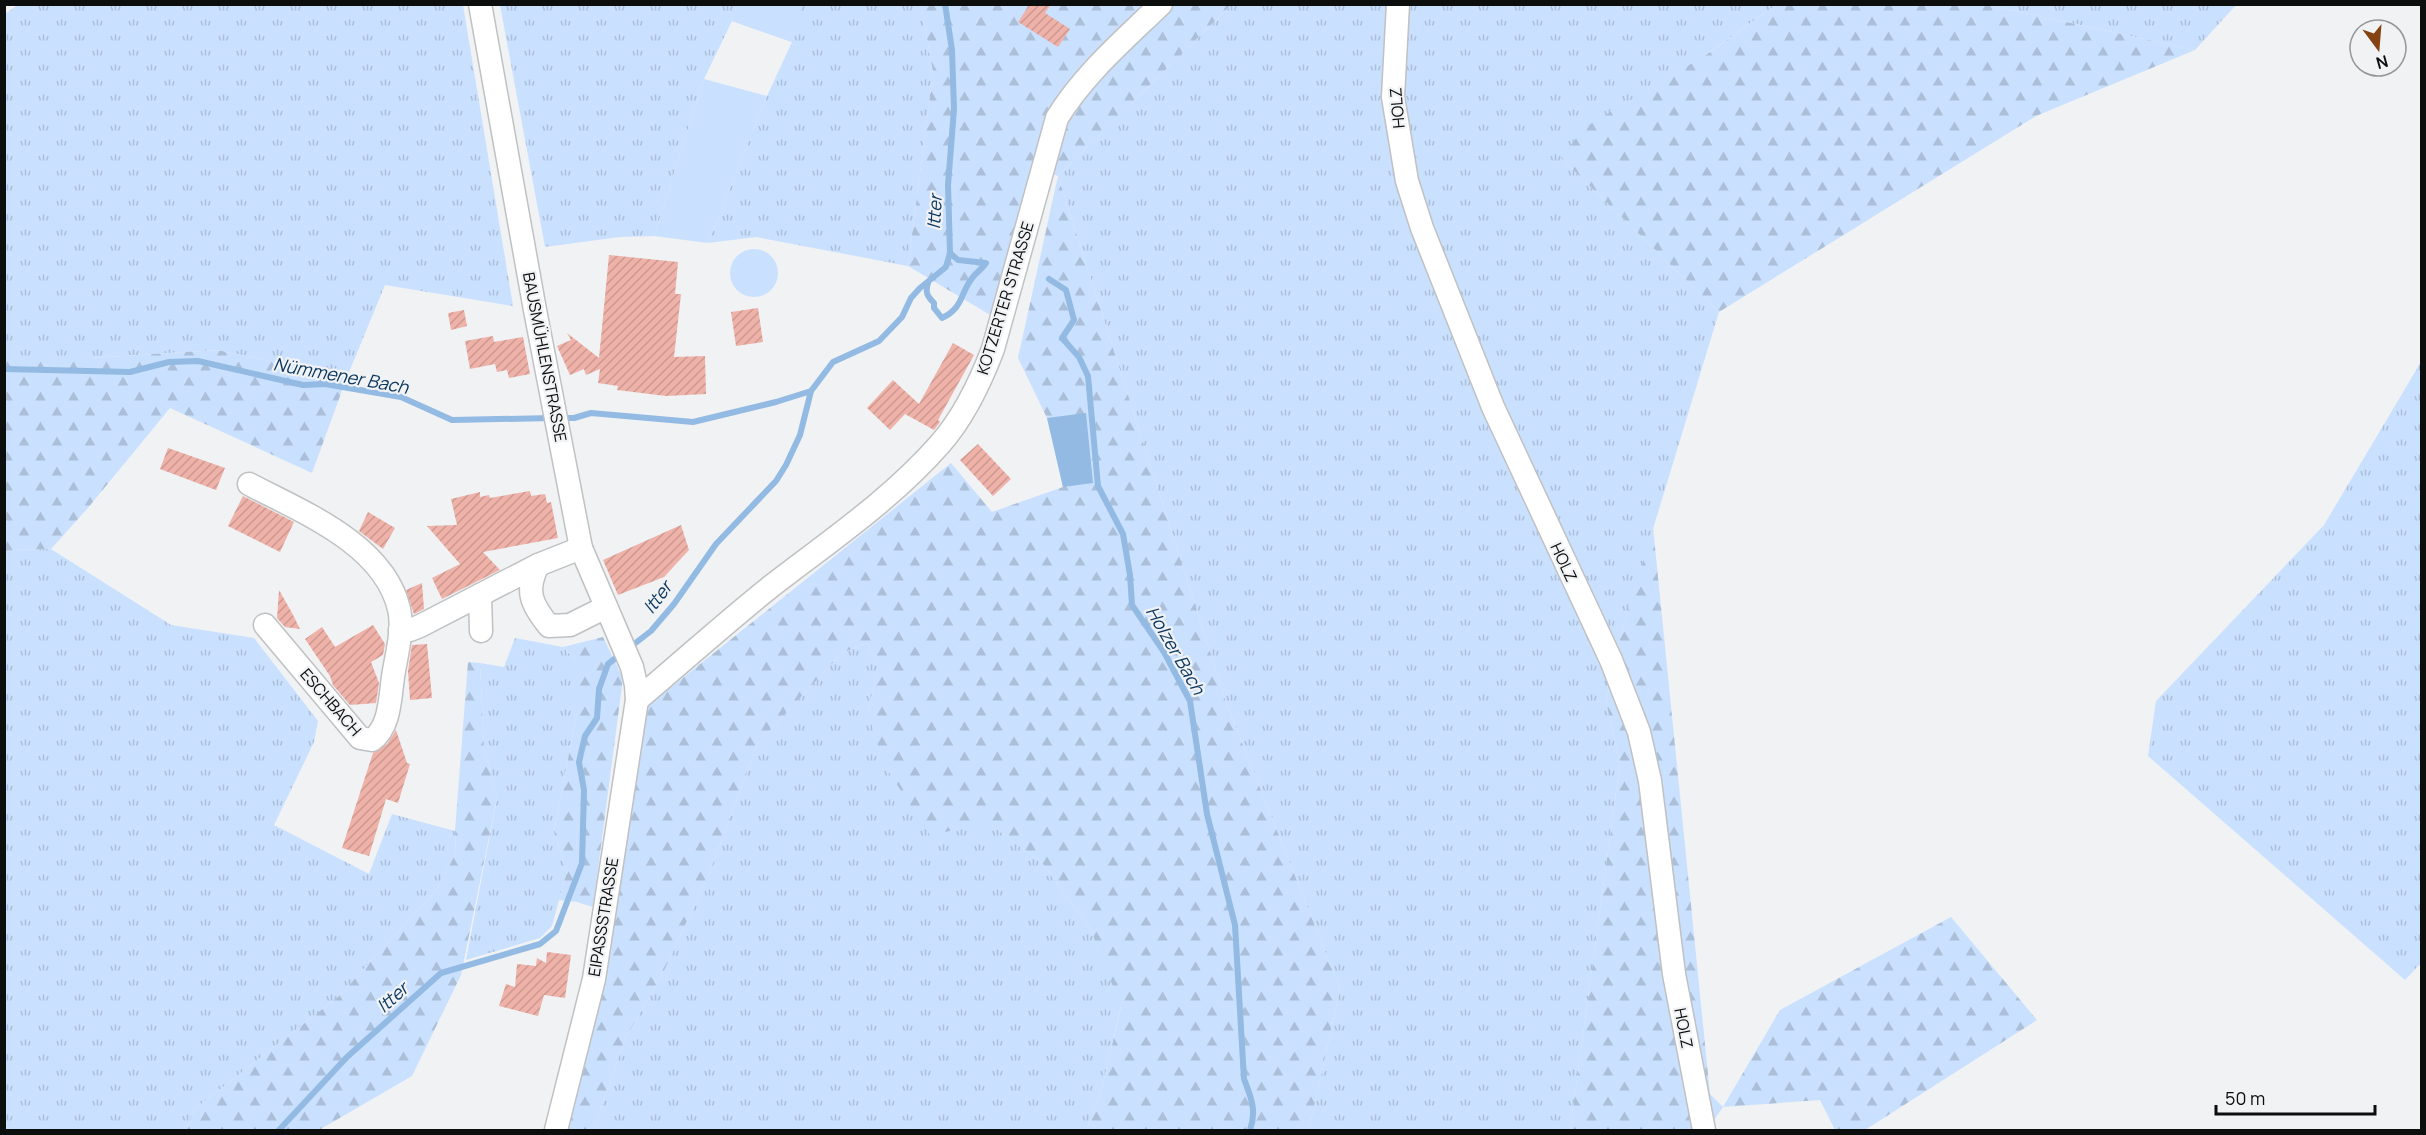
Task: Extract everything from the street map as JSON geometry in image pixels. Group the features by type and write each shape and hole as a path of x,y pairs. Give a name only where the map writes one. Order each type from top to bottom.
{"street":[{"name":"BAUSMÜHLENSTRASSE","path":"480,4 553,404 582,548 632,667 637,700"},
{"name":"KOTZERTER STRASSE","path":"637,700 725,624 870,509 940,444 961,416 981,380 993,349 1057,118 1069,99 1096,67 1161,4"},
{"name":"HOLZ","path":"1398,4 1393,97 1407,181 1422,228 1493,407 1615,670 1639,732 1650,781 1674,974 1704,1131"},
{"name":"ESCHBACH","path":"249,484 342,534 375,563 399,609 400,630 386,721 378,736 372,740 360,738 266,625"},
{"path":"400,630 410,630 420,626 538,565 582,548"},
{"path":"538,565 532,578 530,595 537,612 549,626 570,625 606,607"},
{"path":"480,595 481,631"},
{"name":"EIPASSSTRASSE","path":"556,1131 594,979 637,700"}],"green space":[{"path":"19,4 463,5 513,306 385,285 347,377 217,350 89,358 5,358 5,14"},
{"path":"2236,4 2195,50 1988,5"},
{"path":"500,5 921,5 933,72 908,266 756,237 708,243 767,96 792,42 732,21 704,79 654,236 620,237 545,247"},
{"path":"737,5 802,5 792,42 732,21"},
{"path":"921,5 1231,5 1058,176 1031,166 992,316 908,266 933,72"},
{"path":"1231,5 1776,5 1561,158 1719,312 1621,634 1606,702 1620,763 1570,1130 1309,1130 1340,989 1227,705 1058,176"},
{"path":"1776,5 1988,5 2195,50 2036,116 1719,312 1561,158 1584,128 1706,55"},
{"path":"704,79 767,96 708,243 654,236"},
{"path":"1058,176 1227,705 1340,989 1309,1130 1086,1130 1101,1092 1121,1007 1090,928 1042,863 989,823 930,835 884,765 868,713 878,667 867,643 842,653 758,743 710,871 663,973 626,1037 593,1130 563,1130 644,709 951,463 992,512 1063,487 1047,418 1018,358"},
{"path":"749,249 759,249 771,256 778,268 778,278 771,290 759,297 749,297 734,286 730,278 730,268 741,253"},
{"path":"217,350 347,377 312,473 170,408 51,549 9,550 5,560 5,358 89,358"},
{"path":"2421,362 2422,962 2405,980 2148,756 2156,701 2324,525"},
{"path":"1653,527 1710,1094 1723,1107 1707,1130 1570,1130 1620,763 1606,702 1621,634"},
{"path":"51,549 171,625 254,638 318,721 314,742 274,825 369,874 392,814 455,831 456,853 435,892 339,996 195,1109 186,1130 5,1130 5,560 9,550"},
{"path":"603,637 623,678 593,907 559,900 567,871 554,832 577,712 577,661 563,647"},
{"path":"515,638 563,647 577,661 577,712 554,832 567,871 552,926 540,938 466,960 497,798 484,748 480,663 504,667"},
{"path":"867,643 878,667 868,713 989,823 1042,863 1090,928 1121,1006 1101,1092 1086,1130 593,1130 626,1037 663,973 710,871 758,743 842,653"},
{"path":"468,662 480,663 484,748 497,798 461,975 412,1076 319,1130 186,1130 195,1109 339,996 435,892 456,853 455,831"},
{"path":"1951,917 2037,1020 1865,1130 1835,1130 1820,1100 1723,1107 1780,1010"}],"shaded area":[{"path":"1086,413 1093,483 1063,487 1047,418"}],"building":[{"path":"1030,4 1051,4 1045,13 1070,29 1058,47 1018,22"},
{"path":"609,255 678,262 675,294 681,294 674,357 705,356 706,394 666,396 617,390 618,386 598,383 600,369 586,375 584,369 570,375 557,346 571,340 567,333 599,358"},
{"path":"758,308 763,342 736,346 731,312"},
{"path":"464,310 467,326 451,330 448,313"},
{"path":"493,336 494,342 523,337 530,374 509,378 507,370 497,372 495,364 470,369 465,341"},
{"path":"953,343 974,355 934,430 905,414 890,430 867,408 893,380 919,404"},
{"path":"978,444 1011,479 993,496 960,460"},
{"path":"168,448 225,468 216,490 160,469"},
{"path":"530,491 531,496 545,494 547,503 551,502 558,538 483,552 500,570 442,599 432,578 460,564 427,526 457,525 451,499 480,492 480,497 489,495 490,498"},
{"path":"243,496 294,522 280,552 228,526"},
{"path":"368,512 395,528 383,549 359,531"},
{"path":"681,525 689,550 664,577 618,595 603,560"},
{"path":"422,583 424,609 414,614 406,590"},
{"path":"279,590 300,629 285,627 277,618"},
{"path":"373,625 385,644 383,655 371,662 379,683 376,703 350,705 333,685 330,676 305,639 322,627 335,647"},
{"path":"427,644 432,698 410,700 408,671 412,645"},
{"path":"396,730 407,763 410,764 398,803 386,799 369,856 342,848 373,753 387,744"},
{"path":"547,952 571,955 565,998 544,995 538,1016 499,1006 506,984 515,987 517,964 536,966 537,958 546,963"}],"waterway":[{"name":"Itter","path":"629,648 651,631 674,604 716,544 776,481 800,435 811,391 833,362 879,341 902,317 911,298 920,288 946,267 950,253 948,185 954,109 952,50 945,4"},
{"path":"928,283 927,294 942,318 958,305 969,283 986,263 958,260 950,253"},
{"name":"Holzer Bach","path":"1049,279 1066,290 1074,320 1062,338 1079,357 1088,376 1098,486 1123,534 1132,605 1164,652 1190,701 1207,814 1235,925 1244,1079 1253,1110 1250,1130"},
{"name":"Nümmener Bach","path":"4,369 130,372 169,362 198,361 303,385 325,384 401,397 452,420 552,418"},
{"name":"Nümmener Bach","path":"562,418 574,418 591,413 693,422 811,391"},
{"name":"Itter","path":"279,1130 347,1057 441,973 540,944 556,931 582,863 584,790 579,762 585,736 597,718 599,689 608,664 621,654"}]}
